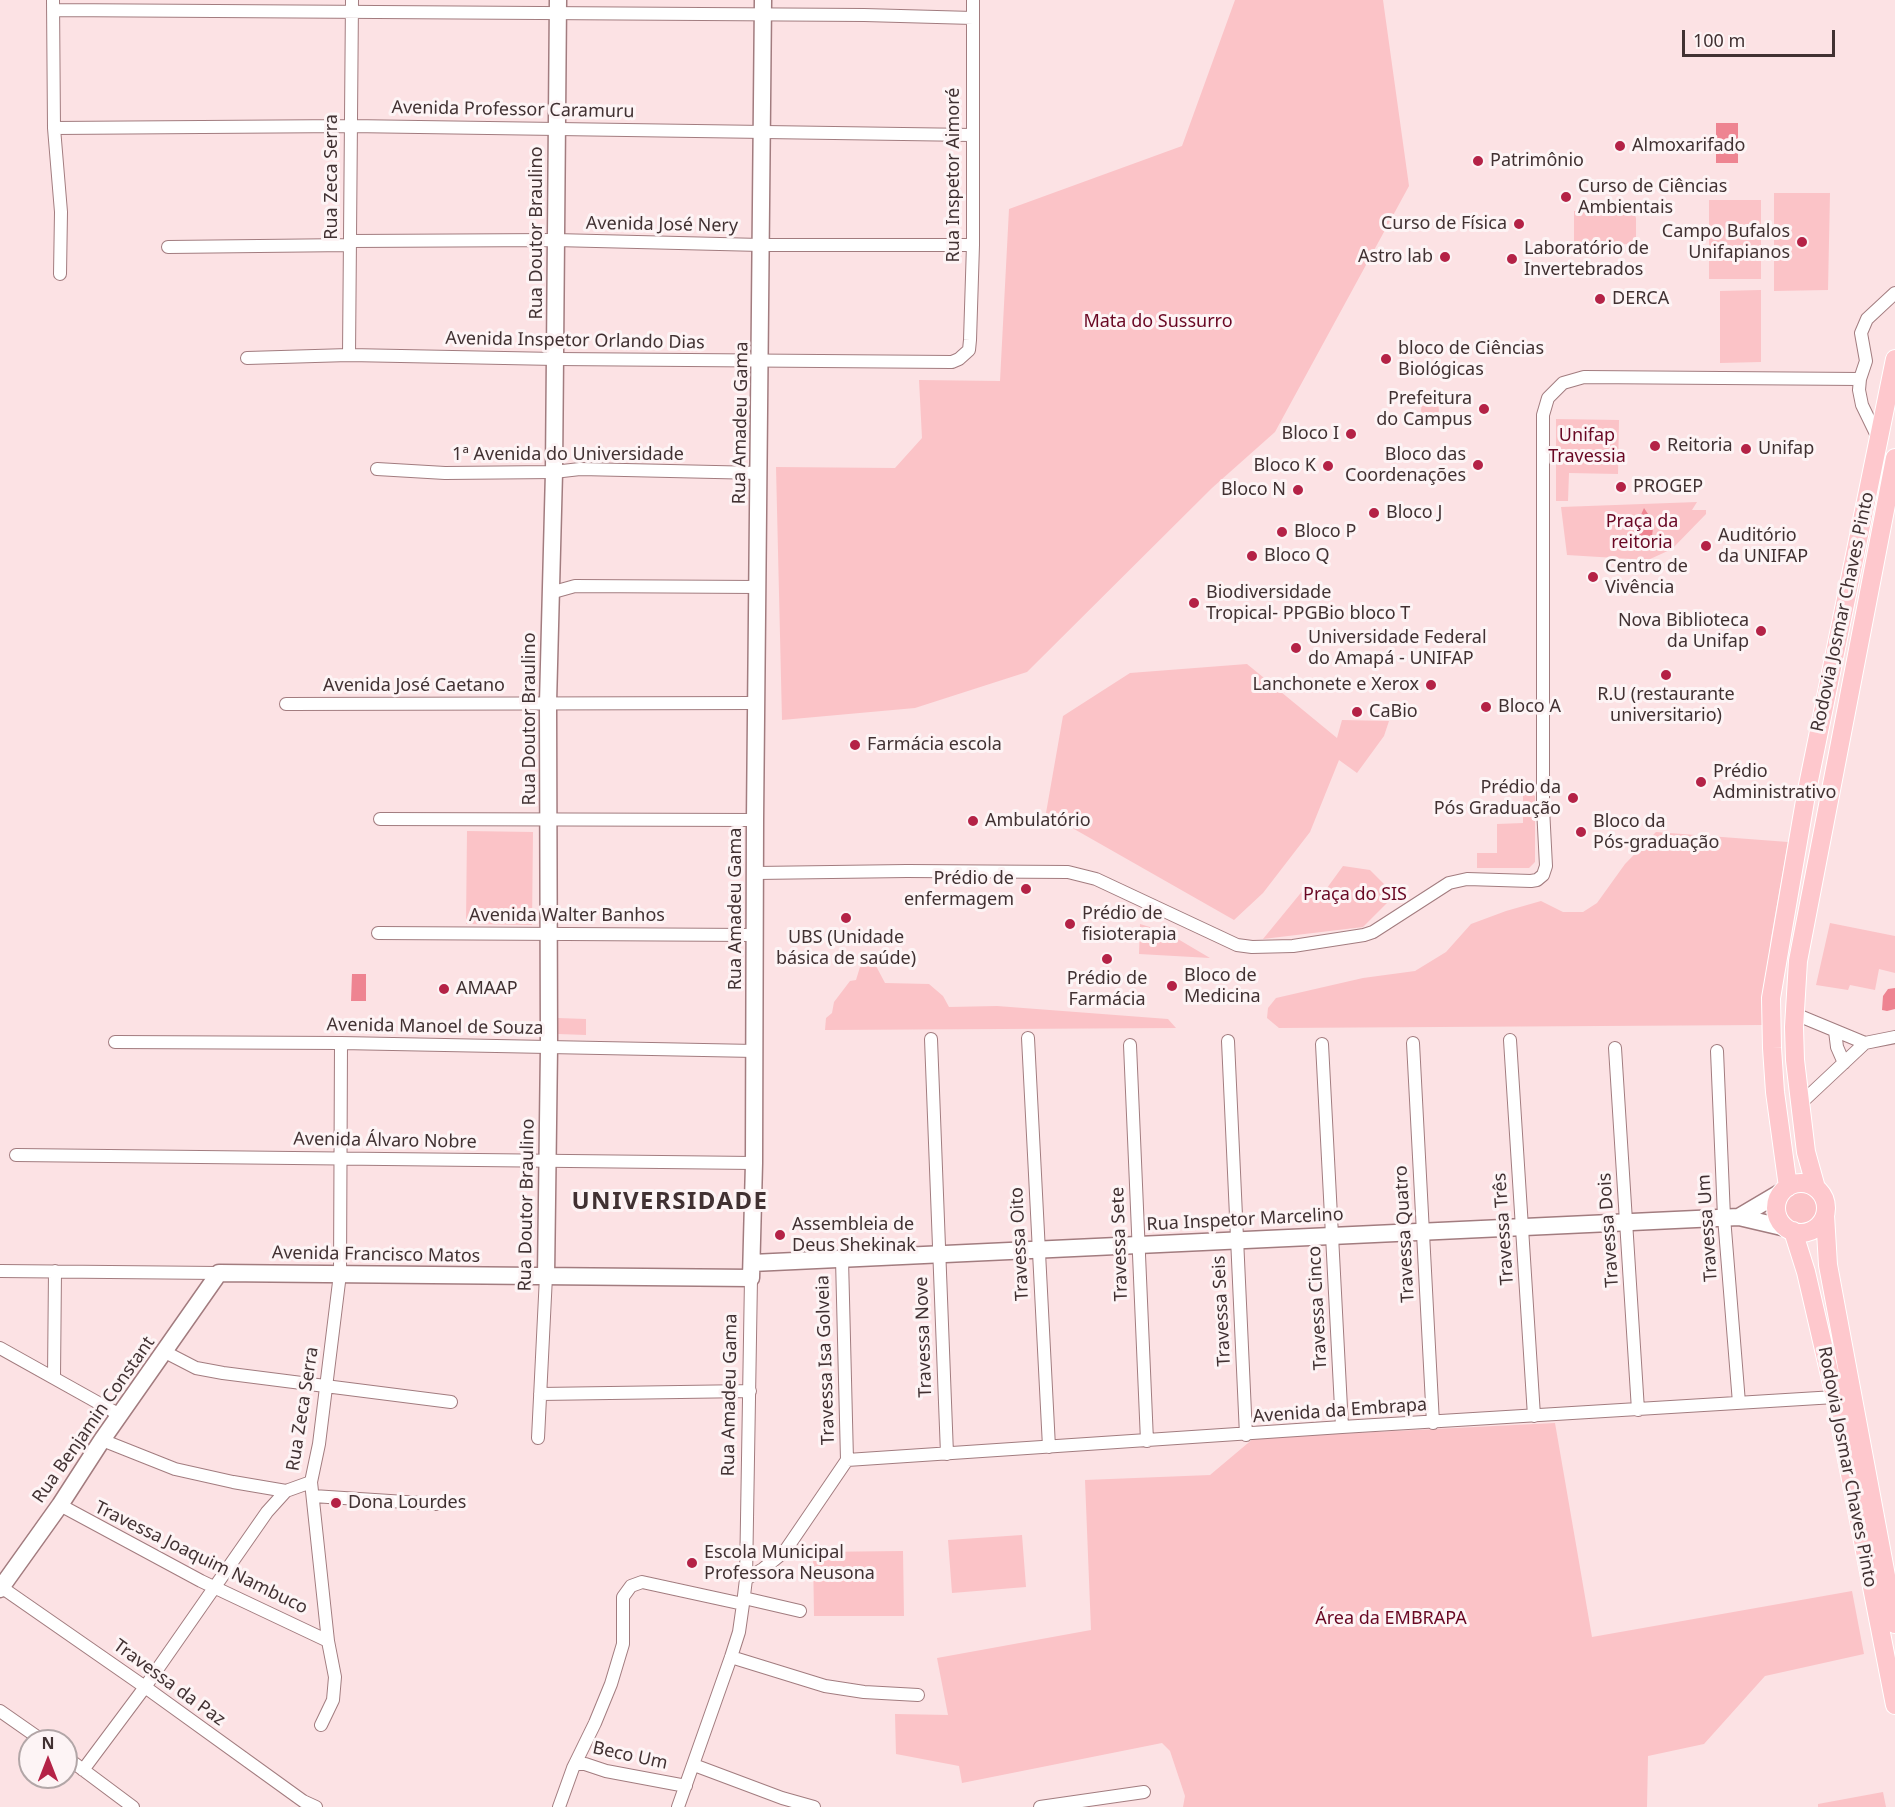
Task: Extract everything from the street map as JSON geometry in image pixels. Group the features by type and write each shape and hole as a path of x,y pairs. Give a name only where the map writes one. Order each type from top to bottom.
{"main road":[{"name":"Rodovia Josmar Chaves Pinto","path":"1895,359 1806,795 1771,998 1775,1092 1785,1189 1777,1200 1776,1210 1779,1220 1790,1230 1806,1272 1835,1397 1895,1705"},
{"name":"Rodovia Josmar Chaves Pinto","path":"1895,458 1891,504 1798,961 1795,1014 1795,1060 1806,1152 1816,1188 1825,1200 1828,1265 1895,1624"},
{"path":"1785,1189 1802,1183 1816,1188"},
{"path":"1790,1230 1809,1231 1819,1225 1825,1215"}],"street":[{"name":"Rua Inspetor Aimoré","path":"969,350 973,245 973,0"},
{"path":"60,274 61,212 54,128 53,5 763,8 973,18"},
{"name":"Rua Zeca Serra","path":"349,355 351,6"},
{"name":"Rua Doutor Braulino","path":"538,1438 546,1276 548,1161 548,703 556,360 558,6"},
{"name":"Rua Amadeu Gama","path":"678,1807 739,1632 746,1579 754,1163 763,8"},
{"name":"Avenida Professor Caramuru","path":"54,128 350,126 972,135"},
{"name":"Avenida José Nery","path":"168,247 555,240 761,245 973,245"},
{"path":"1879,440 1862,405 1859,390 1866,361 1861,333 1867,319 1895,293"},
{"name":"Avenida Inspetor Orlando Dias","path":"247,358 349,355 556,360 952,362 959,360 969,350"},
{"path":"756,873 1068,872 1096,879 1237,945 1252,947 1293,946 1364,935 1449,883 1467,879 1537,880 1543,875 1546,866 1543,508 1544,415 1548,398 1563,383 1584,377 1860,379"},
{"name":"1ª Avenida do Universidade","path":"377,469 445,473 554,472 580,469 760,473"},
{"path":"550,593 575,586 758,587"},
{"name":"Avenida José Caetano","path":"286,704 758,703"},
{"path":"380,819 755,820"},
{"name":"Avenida Walter Banhos","path":"378,933 755,935"},
{"path":"1795,1014 1865,1043"},
{"path":"1834,1031 1837,1047 1844,1063"},
{"path":"1801,1103 1865,1043 1895,1037"},
{"name":"Travessa Oito","path":"1028,1038 1049,1448"},
{"name":"Travessa Nove","path":"931,1039 947,1454"},
{"name":"Travessa Três","path":"1510,1040 1534,1416"},
{"name":"Travessa Seis","path":"1228,1041 1246,1435"},
{"name":"Avenida Manoel de Souza","path":"115,1042 340,1043 755,1050"},
{"name":"Rua Zeca Serra","path":"83,1770 145,1687 213,1586 267,1512 286,1491 311,1482 319,1444 340,1274 340,1043"},
{"name":"Travessa Quatro","path":"1413,1043 1433,1423"},
{"name":"Travessa Cinco","path":"1322,1044 1342,1427"},
{"name":"Travessa Sete","path":"1130,1046 1147,1441"},
{"name":"Travessa Dois","path":"1615,1048 1638,1410"},
{"name":"Travessa Um","path":"1717,1051 1732,1217 1739,1403"},
{"name":"Avenida Álvaro Nobre","path":"16,1155 754,1163"},
{"name":"Rua Inspetor Marcelino","path":"1732,1217 1785,1189"},
{"name":"Rua Inspetor Marcelino","path":"752,1270 842,1259 1732,1217 1790,1230"},
{"name":"Travessa Isa Golveia","path":"842,1259 848,1460"},
{"name":"Avenida Francisco Matos","path":"0,1271 546,1276 752,1270"},
{"path":"54,1377 55,1271"},
{"name":"Rua Benjamin Constant","path":"1,1588 60,1506 102,1440 219,1273"},
{"path":"0,1348 120,1414"},
{"path":"165,1352 202,1369 451,1402"},
{"path":"540,1394 750,1391"},
{"name":"Avenida da Embrapa","path":"848,1460 1835,1397"},
{"path":"102,1440 175,1469 286,1491"},
{"path":"746,1579 785,1551 848,1460"},
{"path":"311,1482 335,1685 333,1700 321,1725"},
{"path":"313,1496 436,1504"},
{"name":"Travessa Joaquim Nambuco","path":"60,1506 201,1581 328,1641"},
{"path":"573,1768 611,1684 623,1644 623,1597 632,1586 642,1582 800,1611"},
{"name":"Travessa da Paz","path":"1,1588 145,1687 303,1801 316,1807"},
{"path":"731,1657 825,1686 864,1692 918,1695"},
{"path":"0,1711 26,1729"},
{"name":"Beco Um","path":"559,1807 575,1764 585,1764 606,1771 686,1786"},
{"path":"694,1765 782,1798 814,1807"},
{"path":"78,1766 133,1807"},
{"path":"1040,1807 1144,1792"}],"green space":[{"name":"Mata do Sussurro","path":"1235,0 1383,0 1409,186 1275,432 1212,488 1027,672 915,708 782,720 776,467 895,468 922,438 919,380 1000,381 1009,209 1182,146"},
{"name":"Campo Bufalos Unifapianos","path":"1774,193 1830,193 1828,290 1774,291"},
{"path":"1709,200 1761,200 1761,279 1709,279"},
{"path":"1633,210 1636,218 1636,244 1574,245 1574,211"},
{"path":"1761,290 1761,362 1720,363 1720,291"},
{"path":"1430,401 1436,404 1439,410 1436,416 1430,419 1424,416 1421,410 1424,404"},
{"name":"Unifap Travessia","path":"1556,419 1619,420 1618,474 1569,473 1568,501 1556,501"},
{"name":"Praça da reitoria","path":"1697,502 1692,510 1706,510 1706,514 1672,549 1648,560 1567,555 1561,507"},
{"path":"1247,664 1337,738 1342,720 1389,721 1384,736 1357,773 1339,760 1310,832 1263,893 1234,920 1046,813 1063,716 1130,673"},
{"path":"1523,790 1535,796 1535,862 1529,868 1477,868 1477,853 1497,853 1497,824 1523,823"},
{"path":"467,831 533,832 532,925 466,924"},
{"path":"1656,832 1788,842 1771,938 1762,1025 1279,1028 1267,1018 1268,1008 1276,998 1363,978 1415,971 1446,952 1471,924 1506,911 1541,901 1563,912 1583,912 1597,903 1625,864"},
{"name":"Praça do SIS","path":"1343,866 1370,870 1395,895 1363,927 1263,939 1304,889 1327,888"},
{"path":"1830,923 1895,936 1895,973 1879,969 1875,990 1850,985 1848,990 1816,985"},
{"path":"1140,924 1166,932 1210,958 1139,954"},
{"path":"876,966 885,983 929,984 943,996 949,1007 997,1006 1168,1019 1176,1028 825,1030 826,1018 832,1013 834,1002 850,981 856,980 860,967"},
{"path":"558,1018 586,1019 586,1035 558,1034"},
{"path":"1801,1188 1809,1189 1815,1194 1820,1200 1820,1216 1815,1222 1809,1227 1801,1228 1793,1227 1787,1222 1782,1216 1781,1208 1782,1200 1787,1194 1793,1189"},
{"name":"Área da EMBRAPA","path":"1555,1423 1592,1637 1852,1591 1864,1654 1765,1676 1704,1744 1648,1756 1647,1807 1183,1807 1185,1796 1170,1751 1162,1743 962,1783 959,1766 896,1754 895,1714 948,1715 937,1658 1091,1630 1085,1480 1210,1475 1254,1438"},
{"path":"1022,1535 1026,1587 952,1593 948,1540"},
{"path":"903,1551 904,1616 814,1616 813,1552"},
{"path":"1883,1792 1886,1807 1818,1807 1818,1804"}],"shaded area":[{"path":"1716,123 1738,123 1738,163 1716,163"},
{"path":"1644,508 1652,520 1653,528 1652,536 1645,548 1638,537 1636,526"},
{"path":"352,974 366,974 366,1001 351,1001"},
{"path":"1895,988 1895,1009 1882,1010 1883,996 1888,989"}],"place":[{"name":"Almoxarifado","path":"1620,146"},
{"name":"Patrimônio","path":"1478,161"},
{"name":"Curso de Ciências Ambientais","path":"1566,197"},
{"name":"Curso de Física","path":"1519,224"},
{"name":"Campo Bufalos Unifapianos","path":"1802,242"},
{"name":"Astro lab","path":"1445,257"},
{"name":"Laboratório de Invertebrados","path":"1512,259"},
{"name":"DERCA","path":"1600,299"},
{"name":"bloco de Ciências Biológicas","path":"1386,359"},
{"name":"Prefeitura do Campus","path":"1484,409"},
{"name":"Bloco I","path":"1351,434"},
{"name":"Reitoria","path":"1655,446"},
{"name":"Unifap","path":"1746,449"},
{"name":"Bloco das Coordenações","path":"1478,465"},
{"name":"Bloco K","path":"1328,466"},
{"name":"PROGEP","path":"1621,487"},
{"name":"Bloco N","path":"1298,490"},
{"name":"Bloco J","path":"1374,513"},
{"name":"Bloco P","path":"1282,532"},
{"name":"Auditório da UNIFAP","path":"1706,546"},
{"name":"Bloco Q","path":"1252,556"},
{"name":"Centro de Vivência","path":"1593,577"},
{"name":"Biodiversidade Tropical- PPGBio bloco T","path":"1194,603"},
{"name":"Nova Biblioteca da Unifap","path":"1761,631"},
{"name":"Universidade Federal do Amapá - UNIFAP","path":"1296,648"},
{"name":"R.U (restaurante universitario)","path":"1666,675"},
{"name":"Lanchonete e Xerox","path":"1431,685"},
{"name":"Bloco A","path":"1486,707"},
{"name":"CaBio","path":"1357,712"},
{"name":"Farmácia escola","path":"855,745"},
{"name":"Prédio Administrativo","path":"1701,782"},
{"name":"Prédio da Pós Graduação","path":"1573,798"},
{"name":"Ambulatório","path":"973,821"},
{"name":"Bloco da Pós-graduação","path":"1581,832"},
{"name":"Prédio de enfermagem","path":"1026,889"},
{"name":"UBS (Unidade básica de saúde)","path":"846,918"},
{"name":"Prédio de fisioterapia","path":"1070,924"},
{"name":"Prédio de Farmácia","path":"1107,959"},
{"name":"Bloco de Medicina","path":"1172,986"},
{"name":"AMAAP","path":"444,989"},
{"name":"Assembleia de Deus Shekinak","path":"780,1235"},
{"name":"Dona Lourdes","path":"336,1503"},
{"name":"Escola Municipal Professora Neusona","path":"692,1563"}],"district":[{"name":"UNIVERSIDADE","path":"670,1202"}]}
